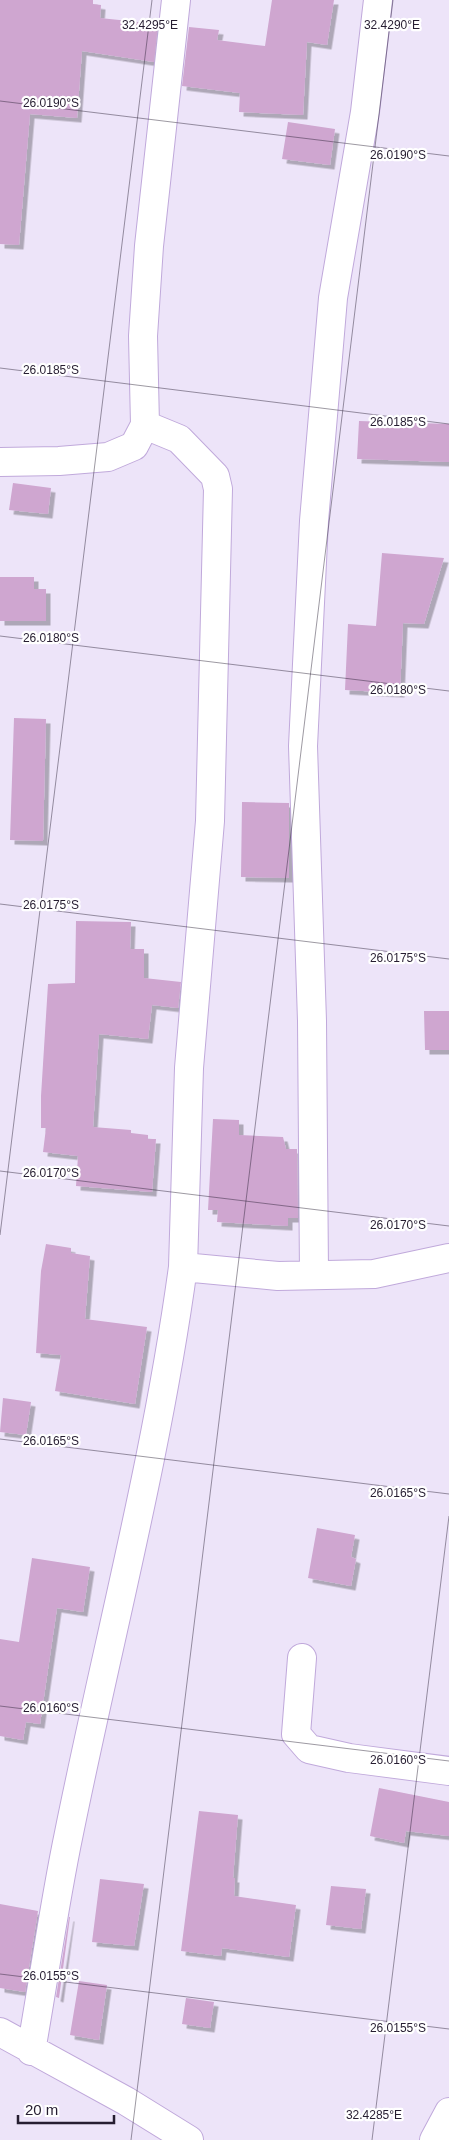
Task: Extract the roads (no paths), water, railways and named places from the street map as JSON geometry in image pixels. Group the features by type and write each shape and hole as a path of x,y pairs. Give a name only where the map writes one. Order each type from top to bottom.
{"street":[{"path":"0,462 59,461 108,457 134,446 145,425 143,336 149,246 176,0"},
{"path":"314,1274 312,1021 303,746 313,531 333,298 365,112 378,0"},
{"path":"31,2050 68,1835 142,1494 173,1336 183,1267 189,1068 210,821 218,489 215,476 180,439 145,425"},
{"path":"183,1267 278,1276 374,1274 449,1258"},
{"path":"302,1658 296,1734 309,1749 349,1758 449,1771"},
{"path":"0,2032 126,2101 189,2140"},
{"path":"434,2140 449,2112"}]}
